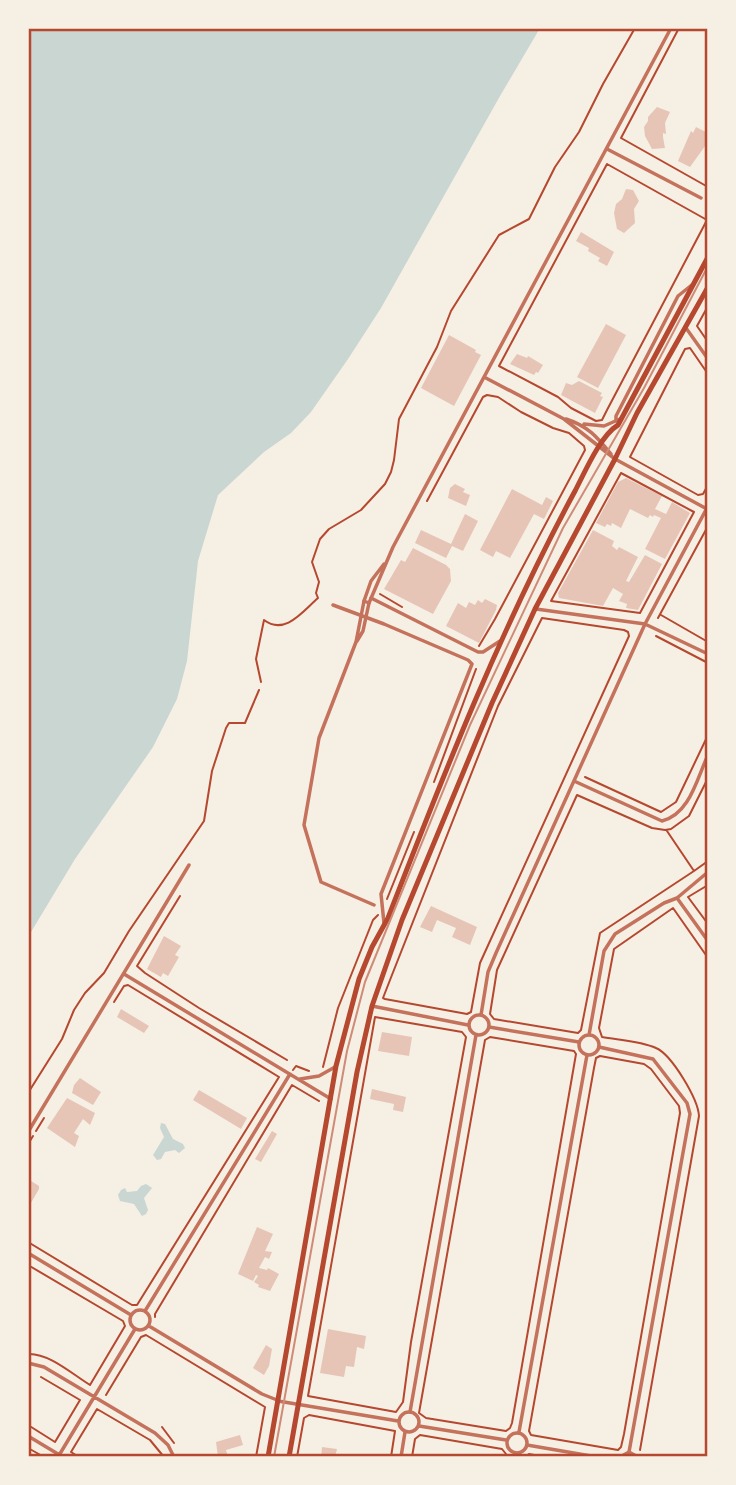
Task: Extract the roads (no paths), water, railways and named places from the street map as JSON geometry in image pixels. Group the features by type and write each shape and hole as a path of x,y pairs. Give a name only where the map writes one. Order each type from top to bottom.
{"highway":[{"path":"268,1457 336,1066 359,979 384,925 462,728 502,640 563,514 609,431 627,409 708,257"},
{"path":"289,1457 357,1072 372,1006 402,920 440,825 536,609 637,413 708,287"}],"street":[{"path":"372,598 384,565 671,28"},
{"path":"607,149 701,198"},
{"path":"564,419 597,426 616,421 624,400 678,296 694,283"},
{"path":"686,328 708,359"},
{"path":"481,1015 488,972 645,624 707,507 615,459 601,445 564,419 484,377"},
{"path":"624,400 627,409"},
{"path":"582,424 594,432 601,445"},
{"path":"374,905 321,883 303,827 319,738 356,642 363,632 366,600 373,579 384,565"},
{"path":"366,600 372,598 478,652 488,650 502,640"},
{"path":"333,605 408,634 472,664 381,894 384,925"},
{"path":"536,609 645,624 708,654"},
{"path":"574,781 662,821 672,817 685,805 708,755"},
{"path":"28,1132 189,865"},
{"path":"589,1034 606,945 621,930 664,903 677,898 708,873"},
{"path":"677,898 708,941"},
{"path":"124,974 331,1100"},
{"path":"372,1006 468,1025"},
{"path":"481,1015 488,1021 489,1027 486,1033 476,1035 470,1031 468,1025 471,1018 481,1015"},
{"path":"489,1027 579,1042"},
{"path":"589,1034 597,1038 599,1047 596,1053 587,1055 579,1049 579,1042 589,1034"},
{"path":"410,1412 476,1035"},
{"path":"599,1047 653,1059 687,1103 690,1114 629,1452"},
{"path":"519,1432 587,1055"},
{"path":"298,1079 319,1076 336,1066"},
{"path":"145,1311 288,1072"},
{"path":"28,1253 131,1315"},
{"path":"135,1311 145,1311 150,1318 149,1326 143,1331 135,1329 131,1325 131,1315 135,1311"},
{"path":"149,1326 278,1401 398,1422"},
{"path":"28,1436 60,1456 135,1329"},
{"path":"28,1363 44,1367 155,1433 168,1445 174,1457"},
{"path":"410,1412 400,1416 399,1427 405,1432 415,1431 419,1426"},
{"path":"410,1412 417,1417 419,1426"},
{"path":"419,1426 506,1440"},
{"path":"401,1457 405,1432"},
{"path":"519,1432 526,1437 527,1445 523,1451 514,1455 506,1440 512,1433 519,1432"},
{"path":"527,1445 597,1457"},
{"path":"620,1457 629,1452 639,1454"}],"tram line":[{"path":"274,1457 347,1051 365,982 470,725 563,528 644,388 708,266"}]}
